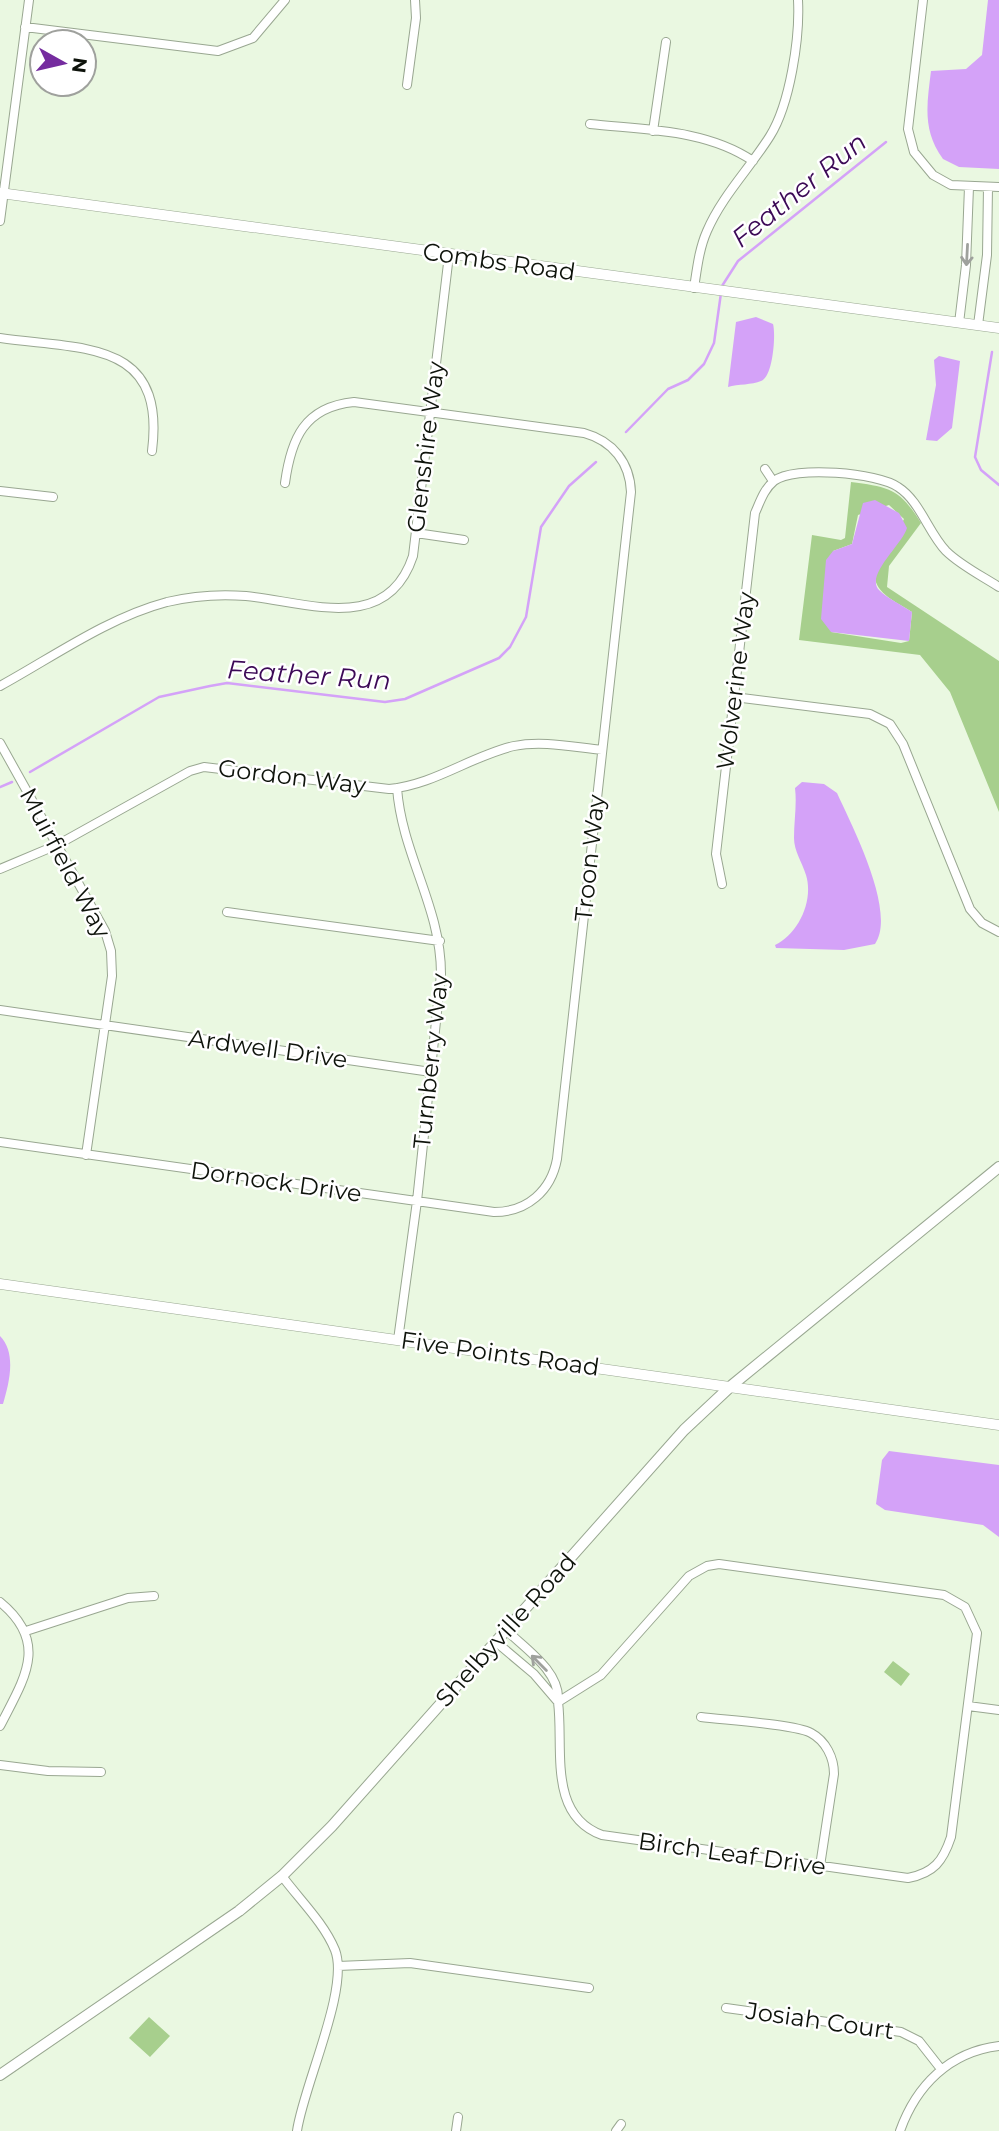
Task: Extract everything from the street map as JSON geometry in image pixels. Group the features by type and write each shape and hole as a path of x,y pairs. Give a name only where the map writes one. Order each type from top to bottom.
{"main road":[{"name":"Shelbyville Road","path":"0,2075 231,1916 282,1876 316,1844 684,1430 731,1387 999,1167"}],"street":[{"path":"0,221 29,0"},
{"path":"25,27 218,51 253,38 285,0"},
{"path":"407,85 416,18 415,0"},
{"path":"694,288 707,231 770,136 785,99 798,0"},
{"path":"923,0 908,129 914,152 926,169 951,185 999,187"},
{"path":"653,131 666,42"},
{"path":"590,124 715,141 753,161"},
{"path":"959,323 966,265 969,187"},
{"path":"978,325 987,255 988,187"},
{"name":"Combs Road","path":"2,193 999,328"},
{"name":"Glenshire Way","path":"0,687 117,621 176,600 234,596 354,609 381,599 397,586 410,564 415,533 449,255"},
{"path":"0,338 101,353 127,364 144,382 154,404 152,451"},
{"name":"Troon Way","path":"285,484 289,454 297,435 313,417 327,409 358,402 580,432 600,439 612,447 626,467 631,488 557,1159 545,1189"},
{"path":"765,470 773,481 791,472 808,470 885,481 898,487 909,497 947,553 999,587"},
{"name":"Wolverine Way","path":"722,884 716,854 755,513 762,495 773,481"},
{"path":"0,491 53,497"},
{"path":"415,533 464,540"},
{"path":"734,697 865,713 893,727 904,744 970,909 982,923 999,932"},
{"name":"Muirfield Way","path":"0,743 109,943 113,968 86,1155"},
{"name":"Gordon Way","path":"0,869 57,845 190,771 204,767 397,788 514,746 541,744 602,750"},
{"name":"Turnberry Way","path":"397,788 404,836 440,941 441,974 417,1202 398,1340"},
{"path":"227,912 440,941"},
{"name":"Ardwell Drive","path":"0,1010 431,1072"},
{"name":"Dornock Drive","path":"0,1142 417,1202 505,1212 524,1206 545,1189"},
{"name":"Five Points Road","path":"0,1284 999,1425"},
{"name":"Birch Leaf Drive","path":"506,1630 555,1679 559,1691 556,1701 562,1790 570,1808 593,1831 602,1835 908,1878 923,1874 938,1864 951,1837 977,1633 970,1612 957,1600 944,1595 719,1564 707,1566 689,1576 601,1675 556,1701"},
{"path":"26,1631 128,1598 154,1596"},
{"path":"0,1602 18,1617 26,1631 28,1668 0,1726"},
{"path":"496,1642 534,1674 556,1701"},
{"path":"968,1706 999,1710"},
{"path":"701,1717 805,1731 824,1744 832,1760 834,1774 820,1866"},
{"path":"0,1765 48,1772 101,1772"},
{"path":"282,1876 331,1942 338,1966 335,1993 297,2131"},
{"path":"338,1966 410,1963 589,1988"},
{"name":"Josiah Court","path":"726,2008 905,2033 919,2041 941,2069"},
{"path":"900,2131 915,2098 941,2069 966,2054 999,2046"},
{"path":"456,2131 458,2118"}],"green space":[{"path":"851,482 885,488 900,496 921,523 889,566 887,587 999,661 999,812 950,692 920,655 799,640 812,535 841,540 845,538","holes":["889,505 904,519 875,575 878,587 912,612 909,641 901,643 831,632 833,551 852,544 858,515"]},
{"path":"893,1661 910,1674 901,1686 884,1672"},
{"path":"149,2017 170,2036 150,2057 129,2038"}],"shaded area":[{"path":"988,0 999,0 999,169 959,167 943,159 932,138 928,117 931,71 966,69 982,55"},
{"path":"756,317 773,324 774,345 768,372 761,381 728,387 736,322"},
{"path":"939,356 960,361 952,428 937,441 926,440 936,385 934,360"},
{"path":"875,500 899,513 907,528 880,568 876,584 879,590 912,612 909,641 831,632 821,619 826,560 833,551 852,544 863,503"},
{"path":"802,782 824,784 837,793 852,826 877,891 880,930 875,944 844,950 776,948 775,945 797,925 808,895 806,875 794,843 795,788"},
{"path":"0,1336 10,1360 3,1404 0,1404"},
{"path":"889,1451 999,1465 999,1537 983,1525 885,1510 876,1504 882,1460"}],"waterway":[{"name":"Feather Run","path":"722,286 738,261 886,142"},
{"name":"Feather Run","path":"626,432 668,389 688,380 704,364 714,343 721,293"},
{"path":"992,352 975,457 981,470 999,485"},
{"name":"Feather Run","path":"30,772 159,697 227,683 385,702 405,699 499,658 510,647 526,617 541,527 569,486 596,462"},
{"name":"Feather Run","path":"0,787 12,782"}]}
